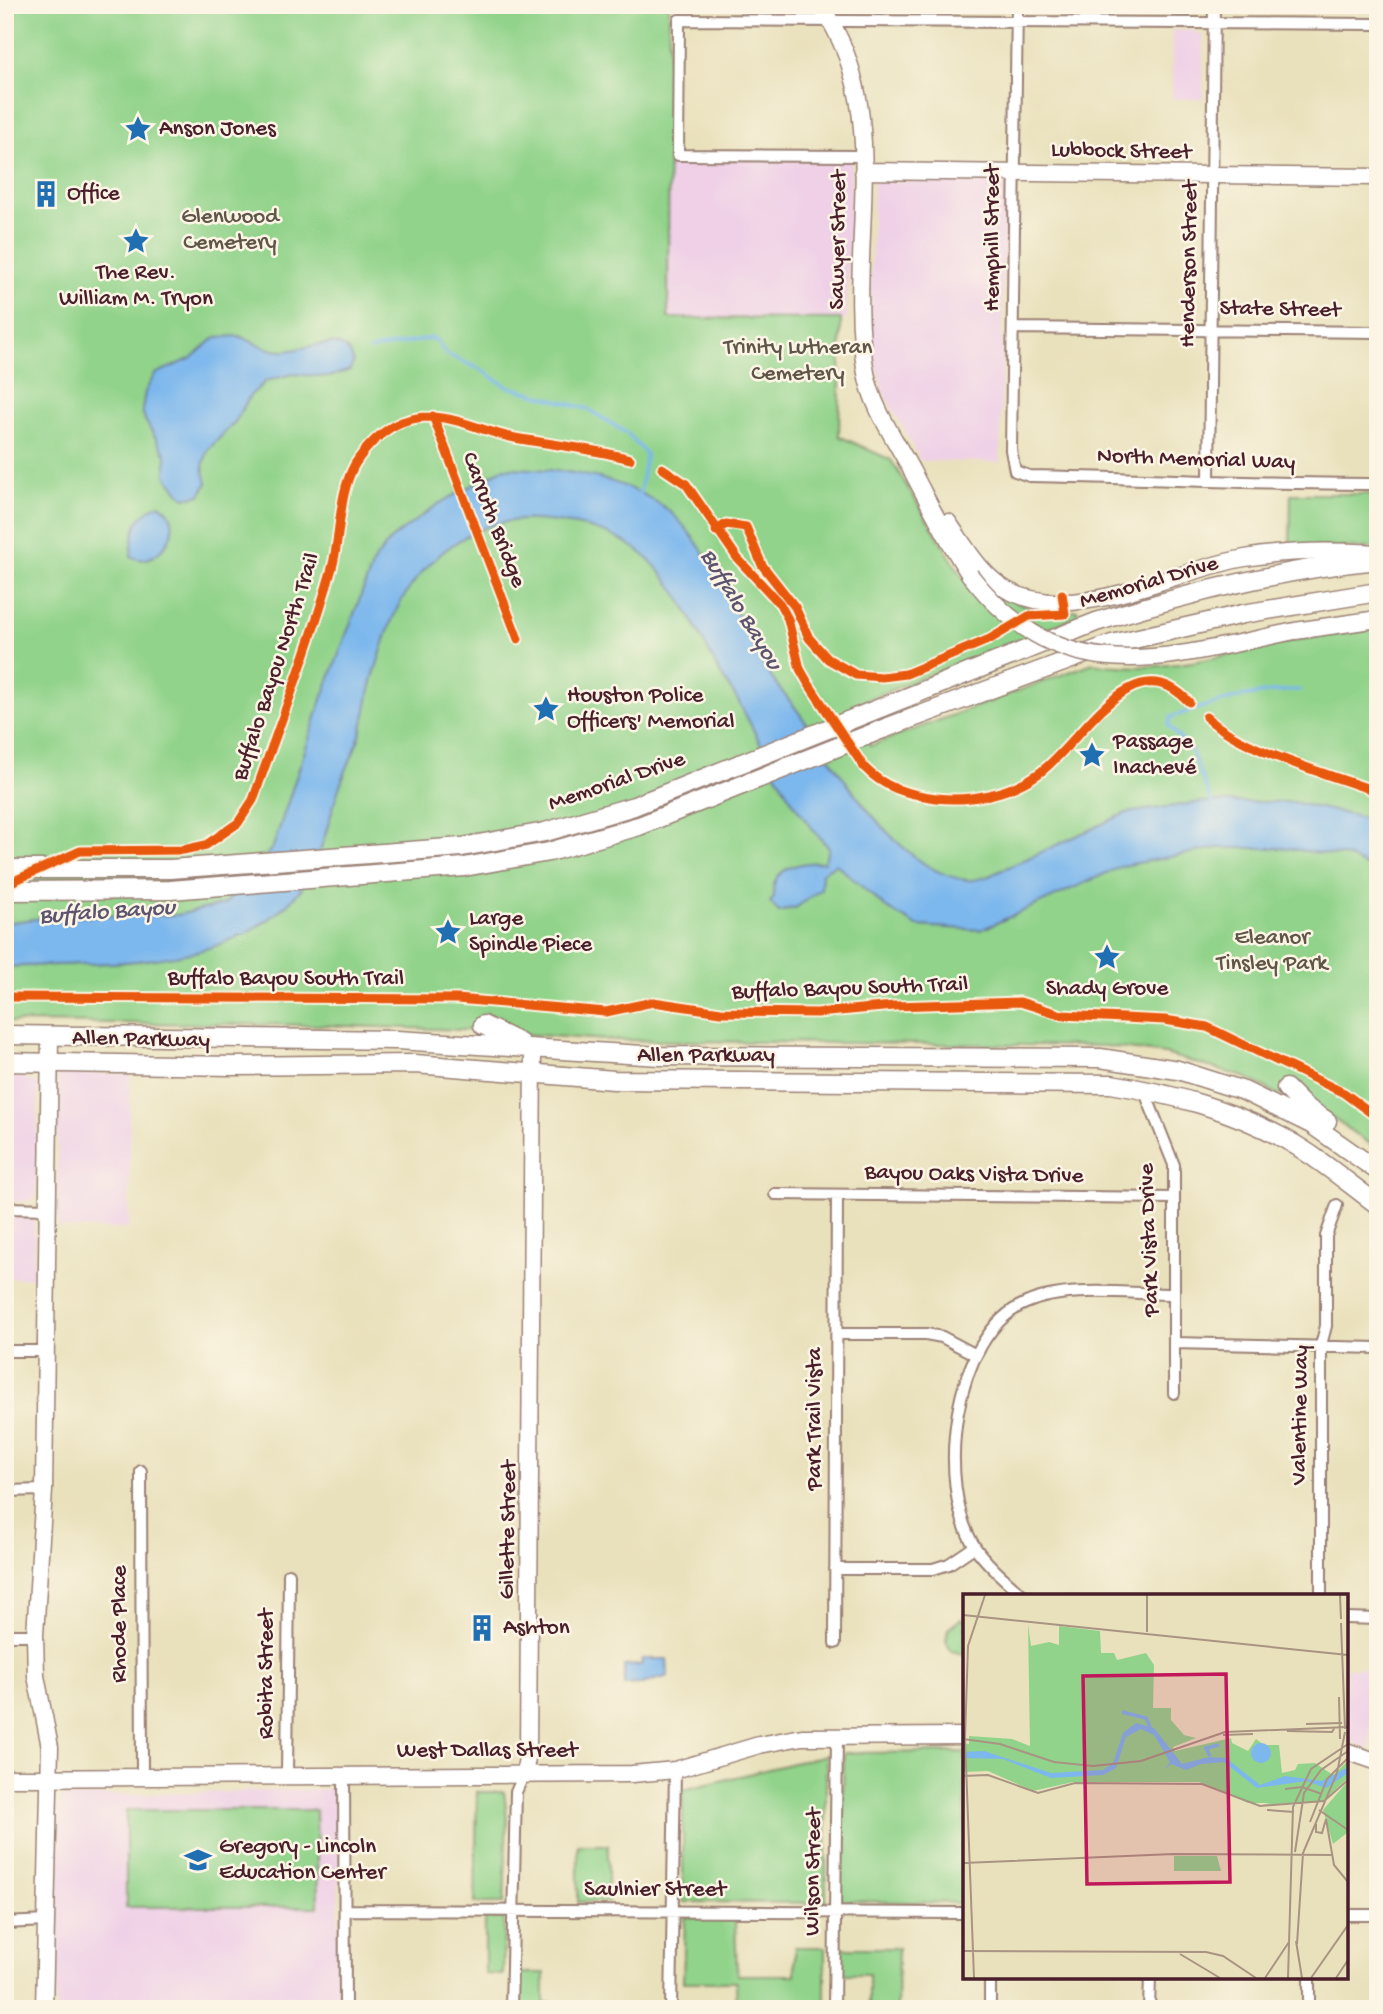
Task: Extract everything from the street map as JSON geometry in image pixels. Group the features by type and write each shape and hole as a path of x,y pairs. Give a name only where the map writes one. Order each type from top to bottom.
{"main road":[{"name":"Memorial Drive","path":"5,869 170,869 462,846 545,832 634,806 1048,639 1162,601 1295,571 1378,560"},
{"name":"Memorial Drive","path":"5,891 170,890 464,867 549,852 639,826 883,729 1112,644 1242,614 1342,596 1378,594"},
{"path":"483,1025 533,1049"},
{"name":"Allen Parkway","path":"5,1035 397,1040 660,1056 1066,1056 1140,1063 1178,1070 1244,1091 1311,1124 1378,1171"},
{"name":"Allen Parkway","path":"5,1062 232,1066 415,1064 614,1080 1080,1083 1144,1090 1195,1102 1265,1129 1304,1151 1378,1205"},
{"path":"1286,1088 1304,1106 1360,1142 1378,1162"}],"street":[{"name":"Sawyer Street","path":"820,5 832,21 849,63 859,99 863,163 860,326 866,375 880,414 970,575 998,608 1029,631 1060,646 1107,657 1170,657 1295,631 1378,619"},
{"name":"Hemphill Street","path":"1015,471 1011,450 1017,5"},
{"name":"Henderson Street","path":"1209,481 1214,5"},
{"name":"Lubbock Street","path":"832,21 680,20 678,155 1014,173 1378,177"},
{"path":"832,21 1378,24"},
{"name":"State Street","path":"1014,328 1378,332"},
{"name":"North Memorial Way","path":"1015,471 1029,476 1378,484"},
{"name":"Sawyer Street","path":"913,472 988,575 1008,590 1054,604 1103,597 1244,558 1290,552 1378,553"},
{"path":"44,2009 50,1746 36,1676 35,1634 44,1490 50,1036"},
{"name":"Gillette Street","path":"511,2009 516,1792 524,1774 528,1753 532,1567 533,1049"},
{"name":"Park Vista Drive","path":"1144,1090 1174,1165 1174,1393"},
{"name":"Bayou Oaks Vista Drive","path":"775,1194 1174,1198"},
{"name":"Park Trail Vista","path":"835,1643 837,1195"},
{"name":"Valentine Way","path":"1321,1594 1321,1345 1326,1326 1326,1236 1337,1205"},
{"path":"5,1208 49,1209"},
{"path":"1022,1594 974,1546 959,1504 954,1456 960,1400 976,1355 1006,1316 1024,1303 1053,1294 1174,1294"},
{"path":"837,1334 926,1334 942,1337 976,1355"},
{"path":"1174,1342 1378,1348"},
{"path":"5,1350 46,1351"},
{"name":"Rhode Place","path":"141,1471 142,1776"},
{"path":"5,1491 44,1490"},
{"path":"835,1569 933,1569 948,1564 974,1546"},
{"name":"Robita Street","path":"287,1776 289,1574"},
{"path":"1348,1618 1378,1619"},
{"path":"5,1635 35,1634"},
{"name":"Wilson Street","path":"834,2009 837,1735"},
{"name":"West Dallas Street","path":"5,1778 632,1774 675,1770 759,1745 802,1737 963,1736"},
{"path":"1348,1752 1378,1762"},
{"path":"671,2009 675,1770"},
{"path":"344,1775 345,2009"},
{"name":"Saulnier Street","path":"345,1910 963,1913"},
{"path":"1348,1915 1378,1915"},
{"path":"5,1923 46,1921"},
{"path":"990,1979 990,2009"},
{"path":"1149,2009 1150,1979"},
{"path":"1308,1979 1309,2009"}],"shaded area":[{"path":"1172,30 1194,31 1203,36 1203,99 1172,99"},
{"path":"668,158 851,161 847,319 668,319"},
{"path":"873,181 1005,182 1000,462 921,461 883,392 874,360 870,319"},
{"path":"57,1074 130,1074 129,1229 58,1228"},
{"path":"20,1076 38,1084 36,1196 29,1201 5,1202 5,1077"},
{"path":"5,1215 34,1218 34,1278 5,1278"},
{"path":"1348,1668 1370,1668 1370,1749 1348,1742"},
{"name":"Gregory - Lincoln Education Center","path":"333,1789 338,1797 339,2009 56,2009 57,1812 61,1797"}],"green space":[{"path":"5,5 669,5 668,318 841,319 839,436 891,460 968,586 987,582 1018,603 1052,612 1077,610 1079,616 853,705 870,746 1093,663 1145,667 1171,665 1297,640 1378,629 1378,1149 1317,1108 1295,1103 1247,1078 1165,1054 1105,1046 606,1040 465,1030 315,1025 5,1022"},
{"path":"1291,494 1378,494 1378,548 1290,547"},
{"path":"963,1619 963,1654 951,1651 946,1641 948,1629"},
{"path":"963,1752 963,1903 840,1901 844,1753"},
{"path":"826,1755 826,1903 683,1902 683,1790"},
{"path":"477,1792 504,1792 507,1818 504,1903 475,1903"},
{"path":"126,1810 316,1810 318,1907 126,1907"},
{"path":"578,1845 608,1845 608,1902 578,1902"},
{"path":"685,1917 735,1918 737,1975 795,1975 795,1947 825,1947 825,2004 772,2004 771,2009 737,2009 736,1982 683,1982"},
{"path":"485,1918 504,1918 503,1975 485,1974"},
{"path":"840,1948 898,1948 897,2009 869,2009 869,1974 840,1974"},
{"path":"520,1973 544,1973 544,2003 563,2003 563,2009 519,2009"}],"water":[{"path":"239,336 280,351 321,344 341,346 349,352 353,362 350,370 329,377 293,374 266,381 250,396 235,422 207,451 203,467 207,483 200,495 184,498 166,476 166,455 145,420 142,410 145,392 155,374 190,359 216,337"},
{"path":"504,468 564,472 603,479 640,493 676,517 707,558 774,680 852,790 895,840 918,860 943,874 968,880 989,876 1126,813 1202,802 1293,802 1378,821 1378,872 1347,857 1285,848 1217,848 1122,866 981,930 917,926 885,907 836,864 822,873 821,889 797,907 779,912 770,902 774,898 776,879 788,868 796,865 824,862 829,848 802,815 781,782 676,593 646,557 634,547 608,534 565,523 515,521 496,524 461,540 430,564 405,595 386,638 372,681 361,732 338,791 317,860 296,895 267,921 234,939 198,951 160,958 5,967 5,923 50,917 177,915 225,904 273,847 322,699 374,561 391,539 438,504"},
{"path":"159,504 169,512 172,522 167,543 150,558 131,556 136,525 144,514"},
{"path":"642,1659 667,1659 668,1676 642,1684 624,1685 624,1666 641,1665"}],"waterway":[{"path":"370,350 432,338 446,354 482,370 506,386 588,409 628,434 646,454 639,498"},
{"path":"1212,804 1192,752 1168,725 1171,717 1234,699 1299,690"}],"cycle path":[{"name":"Carruth Bridge","path":"433,416 518,639"},
{"name":"Buffalo Bayou North Trail","path":"5,885 80,851 183,850 206,845 238,823 253,800 314,626 332,568 350,476 364,452 388,429 417,418 445,418 515,438 587,449 630,459"},
{"path":"662,468 686,484 738,559 780,604 788,619 800,669 808,683 864,767 897,789 949,799 989,795 1015,787 1038,774 1108,704 1128,690 1147,683 1168,686 1189,702"},
{"path":"716,531 726,524 746,527 762,565 795,607 809,638 828,659 856,675 882,677 906,674 990,639 1029,616 1065,614 1062,594"},
{"path":"1206,717 1223,730 1265,752 1378,792"},
{"name":"Buffalo Bayou South Trail","path":"5,997 457,999 606,1012 653,1002 721,1012 817,1013 894,1006 1020,1002 1062,1015 1165,1020 1207,1027 1344,1093 1378,1118"}],"place":[{"name":"Anson Jones","path":"138,129"},
{"name":"Office","path":"46,194"},
{"name":"The Rev. William M. Tryon","path":"136,241"},
{"name":"Houston Police Officers' Memorial","path":"546,709"},
{"name":"Passage Inachevé","path":"1092,755"},
{"name":"Large Spindle Piece","path":"448,932"},
{"name":"Shady Grove","path":"1107,957"},
{"name":"Ashton","path":"482,1628"},
{"name":"Gregory - Lincoln Education Center","path":"198,1860"}],"park label":[{"name":"Glenwood Cemetery","path":"230,230"},
{"name":"Trinity Lutheran Cemetery","path":"798,361"},
{"name":"Eleanor Tinsley Park","path":"1272,951"}],"water label":[{"name":"Buffalo Bayou","path":"740,610"},
{"name":"Buffalo Bayou","path":"107,913"}]}
